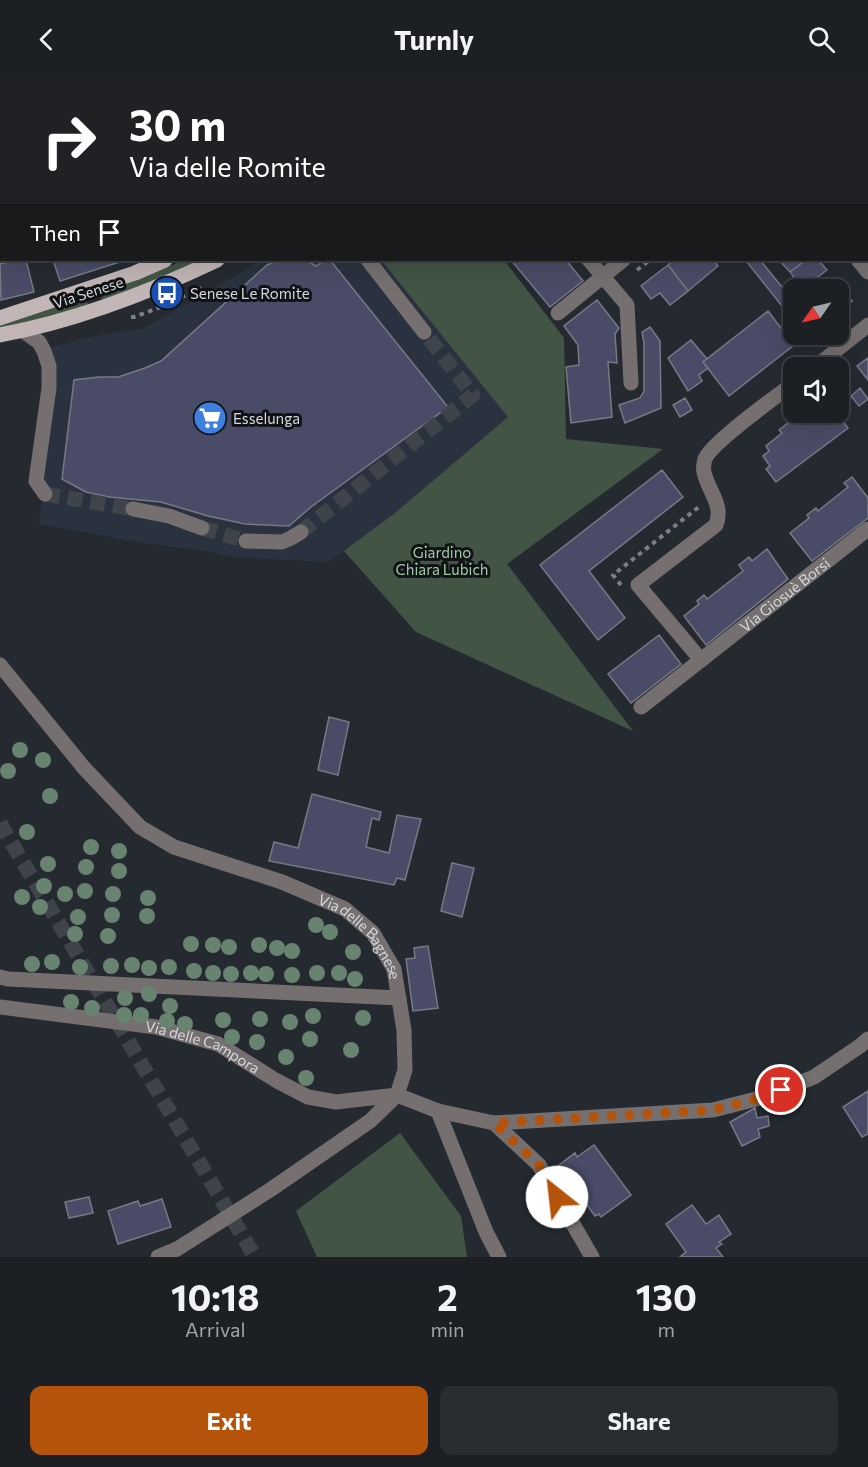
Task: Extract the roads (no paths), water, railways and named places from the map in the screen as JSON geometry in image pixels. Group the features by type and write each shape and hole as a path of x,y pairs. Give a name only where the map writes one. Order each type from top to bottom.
{"main road":[{"name":"Via Senese","path":"0,318 135,273 163,261"},
{"name":"Via Senese","path":"0,335 69,318 139,294 215,261"}],"street":[{"path":"369,261 424,332"},
{"path":"590,261 627,305 631,383"},
{"path":"558,313 622,261"},
{"path":"828,357 868,325"},
{"path":"22,330 39,342 49,366 49,388 36,481 45,494"},
{"path":"701,660 638,585 716,525 719,518 718,506 703,470 705,459 723,439 783,392"},
{"path":"134,509 169,516 202,528"},
{"name":"Via Giosuè Borsi","path":"641,707 868,529"},
{"path":"246,541 282,542 301,532"},
{"name":"Via delle Bagnese","path":"0,665 84,768 140,827 174,847 282,882 345,909 373,933 394,969 404,1030 405,1070 397,1095"},
{"path":"0,977 399,998"},
{"name":"Via delle Campora","path":"0,1007 156,1027 218,1044 308,1097 336,1102 397,1095"},
{"path":"158,1257 177,1249 279,1184 370,1121 397,1095 438,1111 494,1123 713,1110 764,1097 814,1077 868,1039"},
{"path":"438,1111 486,1232 499,1257"},
{"path":"494,1123 539,1165 592,1257"}],"tunnel":[{"path":"301,532 473,395 424,332"},
{"path":"45,494 133,509"},
{"path":"202,528 246,541"},
{"path":"0,823 255,1257"}],"place":[{"name":"Senese Le Romite","path":"167,293"},
{"name":"Esselunga","path":"210,418"}],"park label":[{"name":"Giardino Chiara Lubich","path":"442,560"}]}
